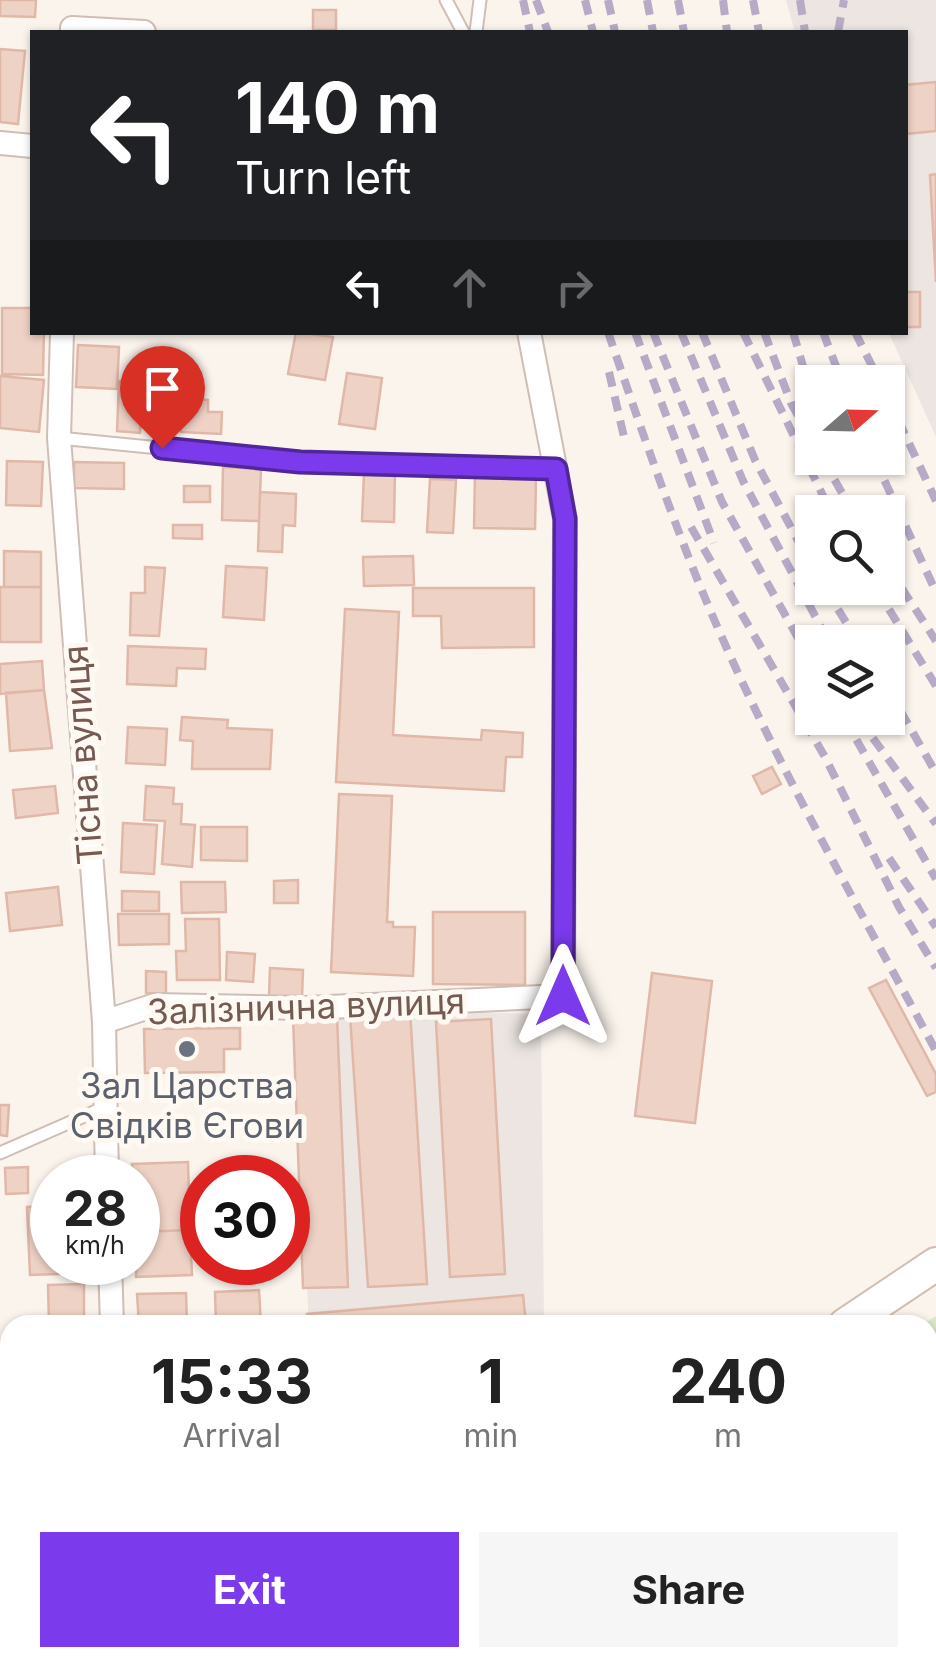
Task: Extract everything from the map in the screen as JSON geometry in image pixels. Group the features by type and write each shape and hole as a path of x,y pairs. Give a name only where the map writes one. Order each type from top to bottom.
{"main road":[{"path":"860,1315 936,1264"}],"street":[{"path":"72,30 108,30"},
{"path":"0,143 30,146"},
{"name":"Тісна вулиця","path":"62,335 58,438 104,1022 106,1155"},
{"name":"Залізнична вулиця","path":"104,1022 155,1005 308,1008 563,996 565,519 530,335"},
{"path":"111,1285 112,1315"}],"lane":[{"path":"446,0 461,30"},
{"path":"476,30 480,0"},
{"path":"58,438 300,462 556,469"},
{"path":"0,1154 105,1107"}],"shaded area":[{"path":"786,0 936,0 936,437 890,335 908,335 908,30 794,30"},
{"path":"410,1011 541,1014 544,1315 308,1315 310,1155 300,1155 293,1018"}],"building":[{"path":"0,0 36,0 35,17 0,16"},
{"path":"313,10 336,10 336,30 313,30"},
{"path":"0,49 25,51 18,124 0,122"},
{"path":"936,82 936,131 908,134 908,85"},
{"path":"936,174 936,282 930,175"},
{"path":"908,292 920,292 920,327 908,327"},
{"path":"2,308 30,308 30,335 44,335 43,375 2,374"},
{"path":"295,335 333,337 325,380 288,374"},
{"path":"78,345 119,347 117,389 76,387"},
{"path":"347,373 382,378 375,429 339,424"},
{"path":"0,376 44,380 39,432 0,428"},
{"path":"119,381 143,383 140,433 117,431"},
{"path":"190,399 208,400 208,412 222,412 221,434 181,432 182,410 189,411"},
{"path":"7,461 43,462 41,506 6,505"},
{"path":"74,462 124,463 124,489 74,488"},
{"path":"223,467 261,469 259,521 222,520"},
{"path":"364,472 395,472 394,522 362,521"},
{"path":"475,474 536,476 535,529 474,528"},
{"path":"430,479 456,480 453,533 427,532"},
{"path":"184,486 210,486 210,502 184,502"},
{"path":"260,492 296,494 295,526 283,525 282,552 258,551"},
{"path":"173,525 202,525 202,539 173,538"},
{"path":"4,551 41,552 41,587 4,587"},
{"path":"413,556 414,585 364,586 363,557"},
{"path":"226,566 267,568 264,620 223,617"},
{"path":"145,567 165,568 159,636 130,635 131,593 145,593"},
{"path":"0,587 41,587 41,642 0,642"},
{"path":"413,588 534,588 534,647 442,648 441,616 413,616"},
{"path":"345,609 399,612 393,735 481,740 482,730 523,733 522,757 506,757 504,791 336,782"},
{"path":"128,646 206,649 205,669 177,668 176,686 127,684"},
{"path":"42,661 44,690 0,694 0,664"},
{"path":"44,690 52,748 10,751 6,693"},
{"path":"182,717 228,720 227,728 272,730 270,769 192,769 193,741 180,740"},
{"path":"128,727 167,729 165,765 126,763"},
{"path":"772,767 781,784 762,794 753,776"},
{"path":"55,786 58,813 16,818 13,790"},
{"path":"146,786 174,788 173,804 182,804 181,824 195,825 192,867 162,864 165,821 144,820"},
{"path":"339,794 392,796 387,922 393,922 393,927 415,927 413,976 331,972"},
{"path":"123,823 157,825 154,874 121,872"},
{"path":"201,827 247,827 247,861 201,860"},
{"path":"298,880 298,903 274,903 274,881"},
{"path":"181,882 225,882 226,912 182,913"},
{"path":"58,887 62,925 10,931 6,893"},
{"path":"122,891 159,892 159,911 122,911"},
{"path":"433,912 525,912 525,985 433,984"},
{"path":"118,914 169,914 169,944 119,945"},
{"path":"185,919 219,919 220,980 177,980 176,951 186,951"},
{"path":"227,952 255,954 253,982 226,980"},
{"path":"270,968 303,970 302,998 269,997"},
{"path":"146,971 166,972 166,994 146,993"},
{"path":"652,973 712,981 695,1123 635,1116"},
{"path":"886,980 936,1074 936,1092 927,1096 869,988"},
{"path":"410,1011 427,1284 368,1287 350,1015"},
{"path":"337,1017 348,1287 303,1288 310,1285 310,1155 298,1155 293,1018"},
{"path":"491,1019 505,1274 450,1277 436,1022"},
{"path":"240,1028 240,1049 224,1049 224,1072 145,1073 144,1029"},
{"path":"0,1105 9,1105 7,1136 0,1135"},
{"path":"180,1162 180,1230 160,1231 160,1163"},
{"path":"28,1167 28,1193 6,1194 5,1168"},
{"path":"27,1207 30,1207 30,1275"},
{"path":"180,1230 180,1275 160,1276 160,1231"},
{"path":"48,1285 84,1285 84,1315 49,1315"},
{"path":"259,1290 260,1315 216,1315 215,1292"},
{"path":"186,1293 187,1315 138,1315 137,1294"},
{"path":"523,1295 525,1315 307,1315"}],"railway":[{"path":"523,0 530,30"},
{"path":"536,0 547,30"},
{"path":"585,0 592,30"},
{"path":"608,0 615,30"},
{"path":"647,0 653,30"},
{"path":"678,0 684,30"},
{"path":"723,0 727,30"},
{"path":"753,0 759,30"},
{"path":"800,0 805,30"},
{"path":"838,30 844,0"},
{"path":"609,335 673,516 722,637 809,816 936,1051"},
{"path":"636,335 714,543"},
{"path":"654,335 722,502 795,633"},
{"path":"682,335 743,481 820,625"},
{"path":"703,335 755,460 795,535"},
{"path":"744,335 823,495"},
{"path":"765,335 795,410"},
{"path":"794,335 803,365"},
{"path":"824,335 836,365"},
{"path":"856,335 872,365"},
{"path":"609,372 624,437"},
{"path":"905,434 936,501"},
{"path":"832,475 843,495"},
{"path":"882,475 936,592"},
{"path":"691,527 825,757 899,907 936,968"},
{"path":"905,593 936,641"},
{"path":"835,605 848,625"},
{"path":"886,605 936,686"},
{"path":"905,719 936,773"},
{"path":"854,735 936,879"},
{"path":"871,735 936,824"},
{"path":"889,858 936,927"}],"place":[{"name":"Зал Царства Свідків Єгови","path":"187,1049"}],"route":[{"path":"162,448 300,462 556,469 565,519 563,996"}]}
